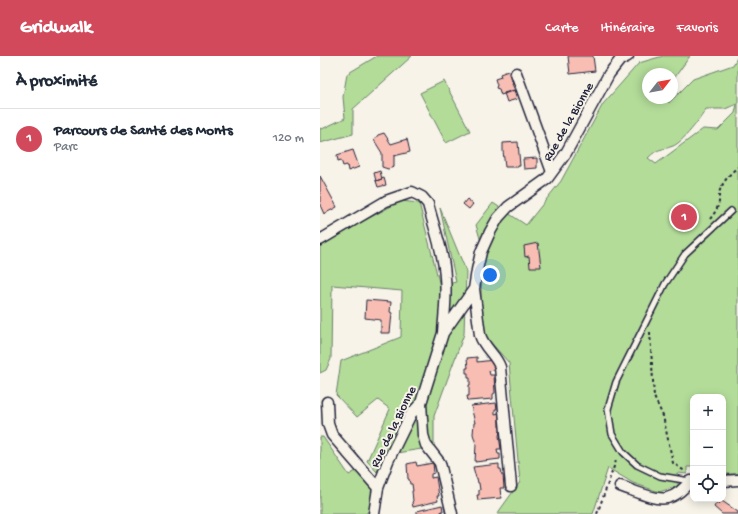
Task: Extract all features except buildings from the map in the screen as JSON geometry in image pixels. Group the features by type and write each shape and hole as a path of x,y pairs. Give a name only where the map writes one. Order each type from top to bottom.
{"street":[{"name":"Rue de la Bionne","path":"374,514 378,488 388,461 411,414 421,403 443,334 474,289 481,252 490,232 498,218 508,207 547,179 566,153 610,74 620,60 628,56"},
{"path":"516,73 552,172"},
{"path":"320,240 393,198 412,192 422,197 428,204 443,260 446,290 443,334"},
{"path":"474,289 482,342 497,360 500,367 511,486"},
{"path":"326,402 328,424 332,435 378,488"},
{"path":"421,403 423,434 426,445 440,463 452,514"},
{"path":"620,486 643,494 659,498 668,498 684,488 690,479"},
{"path":"726,481 738,480"}],"lane":[{"path":"690,479 660,476 637,465 623,452 612,434 608,409 616,382 665,284 685,254 731,211"}],"path":[{"path":"707,223 715,213 719,204 720,192 725,181 732,171 738,167"},
{"path":"652,326 650,332 654,397 663,416 674,463 690,479"},
{"path":"597,514 617,460 620,447"}],"green space":[{"path":"377,56 412,56 353,109 353,134 320,143 320,128 322,129 345,118 343,97 347,74"},
{"path":"663,56 690,56 678,73 678,68 642,68 642,104 678,104 678,94 693,79 733,65 738,56 738,474 726,474 726,394 690,394 690,467 687,467 687,474 678,473 678,486 659,492 633,483 608,468 593,514 497,514 520,482 509,363 486,337 481,299 482,245 476,225 493,203 526,225 561,181 603,104 639,63","holes":["737,104 735,113 718,130 703,129 656,164 648,158 657,151 677,144 696,124 706,109 725,109"]},
{"path":"444,81 470,131 446,143 420,93"},
{"path":"401,201 419,203 440,286 456,282 440,208 466,271 464,334 434,416 434,447 384,455 377,472 367,461 390,409 378,400 357,417 336,395 341,361 401,337 402,291 332,285 331,359 326,370 320,373 320,244"},
{"path":"320,437 323,437 349,475 356,471 372,490 370,510 365,514 320,514"}],"place":[{"name":"Parcours de Santé des Monts","path":"684,217"}]}
